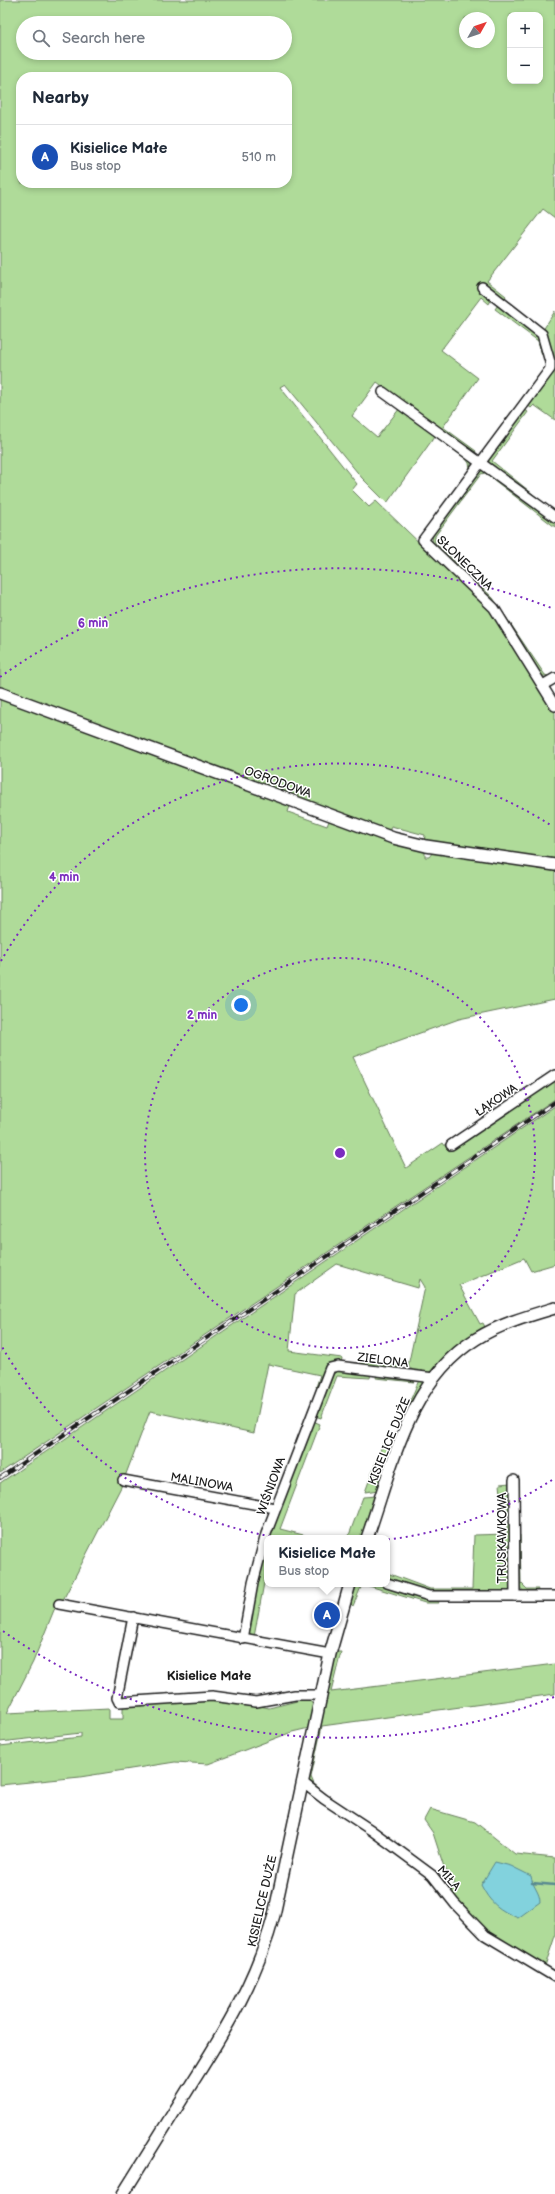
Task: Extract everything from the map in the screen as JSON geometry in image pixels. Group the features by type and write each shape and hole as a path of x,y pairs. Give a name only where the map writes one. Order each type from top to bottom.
{"street":[{"name":"SŁONECZNA","path":"482,286 542,334 550,362 550,369 480,461 423,540 494,608 555,706"},
{"path":"383,392 480,461 555,517"},
{"path":"543,685 555,678"},
{"name":"OGRODOWA","path":"0,693 393,838 426,846 555,865"},
{"name":"ŁĄKOWA","path":"451,1145 555,1075"},
{"name":"KISIELICE DUŻE","path":"368,1535 408,1423 420,1399 434,1378 455,1355 481,1336 514,1320 555,1308"},
{"name":"ZIELONA","path":"330,1368 338,1366 434,1378"},
{"name":"WIŚNIOWA","path":"267,1535 275,1508 330,1368"},
{"name":"MALINOWA","path":"123,1480 275,1508"},
{"name":"TRUSKAWKOWA","path":"514,1480 515,1596"},
{"name":"WIŚNIOWA","path":"242,1639 253,1582 264,1545"},
{"name":"TRUSKAWKOWA","path":"390,1584 429,1596 555,1596"},
{"name":"KISIELICE DUŻE","path":"123,2194 216,2046 255,1974 274,1915 320,1695 349,1587"},
{"path":"59,1604 242,1639 330,1654"},
{"path":"133,1617 117,1698 118,1702 212,1696 256,1702 295,1696 320,1695"},
{"name":"MIŁA","path":"302,1782 324,1799 388,1841 432,1875 455,1904 485,1935 555,1977"}],"green space":[{"path":"0,0 555,0 555,218 543,209 487,281 506,296 503,300 491,300 489,304 481,297 441,350 478,378 443,427 476,451 474,454 377,382 352,416 377,437 400,408 472,460 470,469 469,463 466,459 435,436 387,503 362,478 285,384 280,387 357,484 352,490 369,507 376,501 490,611 515,644 555,713 555,860 424,842 425,835 391,826 389,832 0,689"},
{"path":"498,305 538,335 544,354 542,355 538,341 495,309"},
{"path":"555,311 555,359 551,356 543,330"},
{"path":"555,367 555,420 534,405 531,408 527,405"},
{"path":"524,409 528,412 492,461 555,512 489,462 488,458"},
{"path":"481,469 484,469 555,520 555,527 485,473 481,474 435,536 435,543 493,598 545,675 548,676 541,676 503,617 432,542 433,533"},
{"path":"0,698 290,806 288,812 327,826 329,821 423,851 425,852 425,857 429,857 433,852 555,869 555,999 459,1019 353,1057 406,1168 443,1143 449,1151 555,1079 555,1099 0,1473"},
{"path":"555,1106 555,1264 531,1271 524,1258 459,1285 480,1324 483,1323 485,1327 448,1353 431,1372 425,1373 416,1372 408,1366 425,1287 420,1279 418,1288 337,1264 295,1294 289,1351 342,1358 341,1363 334,1364 326,1368 320,1383 316,1387 320,1375 268,1364 254,1433 150,1411 121,1487 63,1600 54,1610 33,1662 7,1713 109,1708 109,1719 123,1719 123,1706 171,1701 233,1700 269,1708 305,1699 311,1702 315,1708 309,1728 292,1732 208,1764 175,1762 80,1777 0,1785 0,1746 81,1737 81,1733 0,1742 0,1483"},
{"path":"360,1361 403,1365 402,1371 360,1365"},
{"path":"337,1371 371,1373 370,1378 337,1376 321,1418 315,1416 329,1378"},
{"path":"377,1374 415,1379 414,1382 376,1378"},
{"path":"419,1380 424,1382 413,1400 400,1430 398,1429"},
{"path":"313,1421 320,1424 280,1529 303,1535 269,1535"},
{"path":"383,1443 392,1447 378,1490 365,1492"},
{"path":"510,1483 512,1513 507,1515 507,1510 502,1505 500,1484"},
{"path":"377,1496 364,1535 349,1535 363,1497"},
{"path":"507,1524 511,1524 512,1586 508,1592 432,1593 390,1580 390,1574 430,1589 472,1589 474,1535 507,1534"},
{"path":"520,1535 521,1583 527,1589 538,1589 536,1593 526,1593 518,1586 518,1537"},
{"path":"264,1555 264,1583 254,1637 249,1633 250,1616"},
{"path":"355,1587 361,1587 353,1606 349,1602"},
{"path":"373,1587 388,1587 398,1589 437,1600 439,1603 425,1603"},
{"path":"334,1652 341,1652 331,1692 555,1664 555,1694 322,1726 311,1777 314,1784 319,1788 318,1789 308,1780"},
{"path":"430,1809 475,1822 515,1854 555,1858 555,1936 545,1966 487,1931 459,1902 450,1889 455,1883 444,1867 433,1833 424,1820"}],"water":[{"path":"495,1862 511,1866 531,1876 539,1895 540,1902 518,1918 500,1909 488,1897 481,1885"}],"waterway":[{"path":"532,1883 555,1885"}],"railway":[{"path":"0,1478 555,1102"}],"place":[{"name":"Kisielice Małe","path":"327,1615"}],"district":[{"name":"Kisielice Małe","path":"209,1675"}]}
